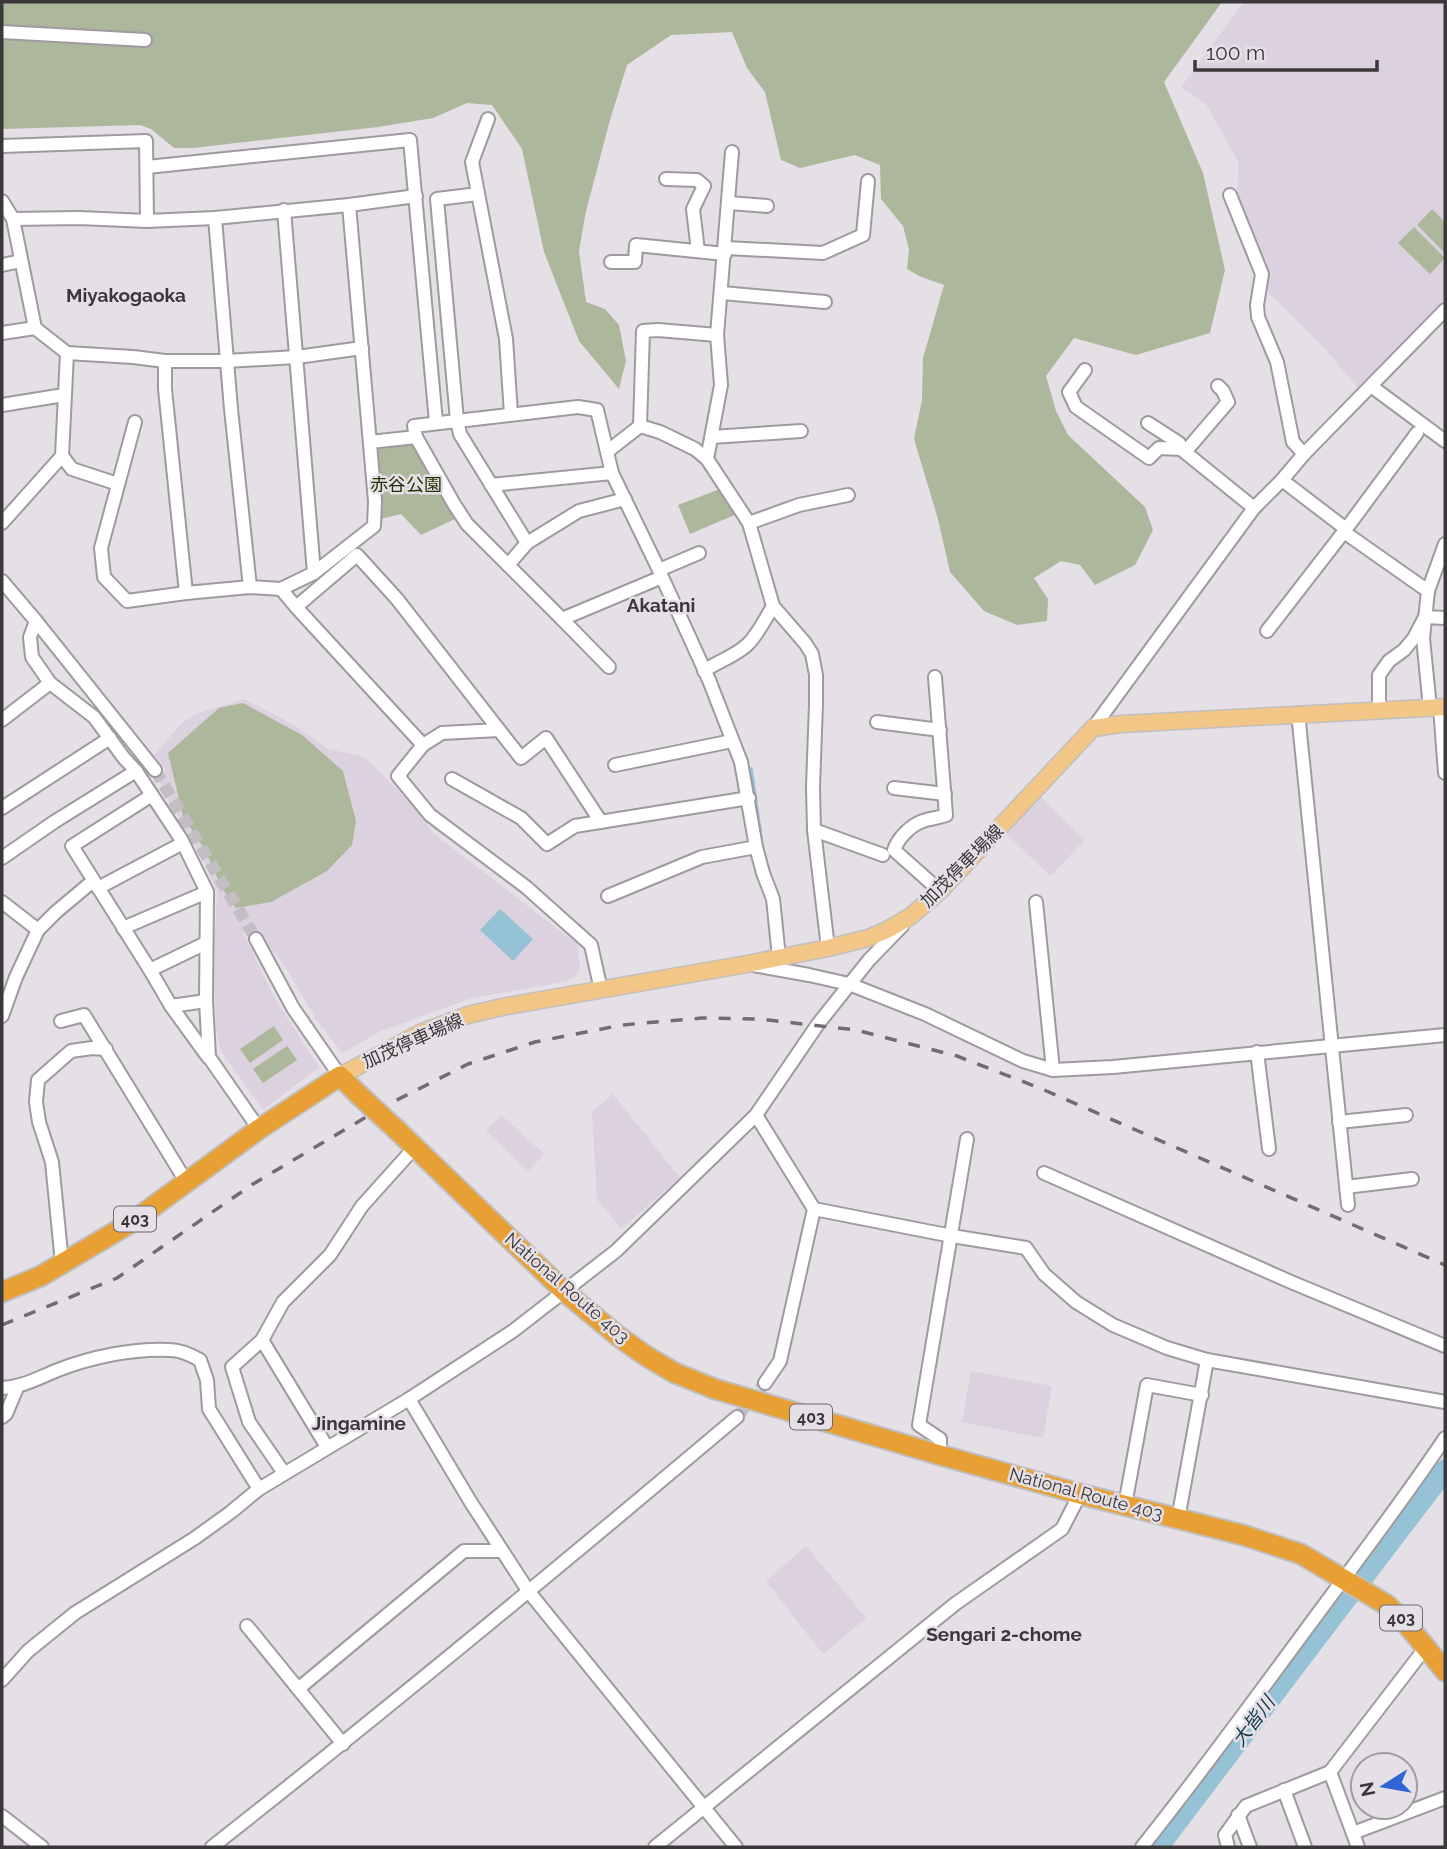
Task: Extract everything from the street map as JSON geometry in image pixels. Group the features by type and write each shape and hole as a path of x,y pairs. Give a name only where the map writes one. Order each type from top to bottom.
{"highway":[{"name":"National Route 403","path":"340,1076 565,1292 618,1336 676,1373 715,1389 940,1455 1243,1535 1301,1554 1344,1578"},
{"name":"403","path":"2,1292 41,1276 132,1222 258,1129 340,1076"},
{"name":"403","path":"1344,1578 1387,1605 1435,1649 1445,1671"}],"main road":[{"path":"1093,727 1298,713 1438,707"},
{"name":"加茂停車場線","path":"340,1076 420,1033 468,1015 747,964 867,938 887,930 911,916 940,891 1093,727"}],"street":[{"path":"2,32 145,40"},
{"path":"488,119 472,162 506,339 511,414"},
{"path":"147,167 410,140 436,422"},
{"path":"2,146 146,141 147,221"},
{"path":"707,459 721,385 717,335 732,152"},
{"path":"666,179 697,180 704,187 693,209 698,251"},
{"path":"611,262 635,262 636,245 698,251 823,253 863,235 868,181"},
{"path":"478,194 437,199 457,421 460,435 527,542"},
{"path":"1230,195 1262,274 1257,305 1258,317 1277,362 1293,442 1304,454"},
{"path":"13,219 147,221 215,218 416,196"},
{"path":"2,201 13,219 35,328 67,353 164,361 226,361 362,348"},
{"path":"729,203 767,206"},
{"path":"135,422 101,548 104,577 127,601 250,587 281,589 314,573 374,526 375,501 349,205"},
{"path":"284,210 314,573"},
{"path":"215,218 226,361 250,587"},
{"path":"2,265 21,261"},
{"path":"722,293 825,302"},
{"path":"1093,727 1254,508 1445,310"},
{"path":"2,333 35,328"},
{"path":"640,426 643,331 717,335"},
{"path":"67,353 62,456 72,469 118,484"},
{"path":"164,361 186,593"},
{"path":"1085,370 1069,392 1076,407 1149,458 1159,448 1183,450 1222,411 1228,402 1218,386"},
{"path":"1371,387 1445,441"},
{"path":"2,405 64,395"},
{"path":"609,667 467,524 415,437 414,426 578,407 597,410 612,473 704,671 741,762 763,873 773,899 779,957"},
{"path":"1148,423 1179,443 1183,450 1254,508"},
{"path":"608,451 640,426"},
{"path":"640,426 660,432 695,449 707,459 749,523 774,606 812,654 816,675 814,830 828,947"},
{"path":"712,437 801,431"},
{"path":"1267,631 1418,433"},
{"path":"370,442 415,437"},
{"path":"2,523 62,456"},
{"path":"491,485 612,473"},
{"path":"1282,480 1428,592"},
{"path":"749,523 799,505 848,495"},
{"path":"508,565 527,542 579,511 625,499"},
{"path":"1445,544 1428,592 1423,638 1438,707 1445,773"},
{"path":"562,619 699,553"},
{"path":"296,607 357,555 397,599 521,758 546,738 601,822"},
{"path":"2,581 155,770"},
{"path":"281,589 423,745"},
{"path":"704,671 736,654 749,643 774,606"},
{"path":"1425,617 1445,618"},
{"path":"1379,711 1379,675 1389,661 1414,638 1425,617"},
{"path":"36,621 30,637 32,657 50,683 94,717 136,771 183,843 207,892 206,1001 209,1057"},
{"path":"935,677 946,815 921,821 911,828 894,850 940,891"},
{"path":"2,720 50,683"},
{"path":"1298,713 1348,1205"},
{"path":"877,722 940,730"},
{"path":"499,730 442,733 423,745 398,776 430,815 526,887 591,945 601,989"},
{"path":"2,808 110,738"},
{"path":"615,765 732,741"},
{"path":"2,858 136,771"},
{"path":"452,779 521,818 547,844 575,826 749,798"},
{"path":"894,788 945,794"},
{"path":"152,795 72,846 171,1006 258,1129"},
{"path":"814,830 883,855"},
{"path":"2,1016 16,977 38,930 56,912 96,885 183,843"},
{"path":"608,896 702,857 757,847"},
{"path":"123,928 207,892"},
{"path":"2,902 38,930"},
{"path":"1036,902 1053,1070"},
{"path":"2,1680 28,1651 75,1614 195,1538 258,1489 409,1399 513,1331 616,1251 756,1115 811,1033 869,960 911,916"},
{"path":"256,939 293,1009 340,1076"},
{"path":"150,970 206,943"},
{"path":"747,964 849,985 925,1014 1023,1061 1053,1070 1113,1068 1445,1035"},
{"path":"171,1006 206,1001"},
{"path":"61,1021 84,1015 187,1183"},
{"path":"62,1263 52,1162 39,1122 36,1102 38,1080 71,1051 106,1049"},
{"path":"1257,1052 1269,1149"},
{"path":"756,1115 814,1209 780,1361 765,1382"},
{"path":"1339,1122 1406,1115"},
{"path":"940,1455 940,1439 919,1425 967,1139"},
{"path":"284,1473 249,1422 232,1367 262,1340 283,1302 330,1255 362,1206 415,1147"},
{"path":"1044,1173 1291,1282 1445,1346"},
{"path":"1346,1187 1412,1179"},
{"path":"814,1209 1026,1248 1044,1274 1076,1302 1113,1325 1167,1348 1207,1360 1445,1402"},
{"path":"262,1340 327,1447"},
{"path":"2,1388 17,1388 60,1369 98,1358 137,1351 172,1350 188,1354 200,1360 207,1380 209,1409 258,1489"},
{"path":"1178,1518 1207,1360"},
{"path":"1125,1505 1147,1385 1202,1395"},
{"path":"2,1417 6,1414 17,1388"},
{"path":"409,1399 529,1592 736,1847"},
{"path":"212,1847 529,1592 737,1417"},
{"path":"1142,1847 1181,1799 1445,1438"},
{"path":"655,1847 955,1604 1062,1529 1080,1494"},
{"path":"298,1689 464,1551 502,1551"},
{"path":"247,1626 343,1744"},
{"path":"1228,1847 1225,1835 1246,1806 1330,1772 1435,1649"},
{"path":"1330,1772 1358,1847"},
{"path":"1284,1790 1306,1847"},
{"path":"1353,1833 1445,1798"},
{"path":"1238,1815 1250,1847"},
{"path":"2,1816 42,1847"}],"shaded area":[{"path":"1244,2 1445,2 1445,299 1358,388 1326,350 1268,292 1267,263 1237,196 1239,163 1206,104 1181,87"},
{"path":"244,699 294,725 328,749 365,757 413,805 433,833 577,944 580,969 576,976 568,981 469,999 381,1031 342,1053 316,1019 286,968 257,930 243,933 275,999 319,1067 263,1110 220,1050 216,1028 214,959 217,891 201,856 156,778 166,769 154,755 182,723 196,714"},
{"path":"1039,795 1085,840 1050,876 1004,831"},
{"path":"613,1094 680,1178 621,1229 597,1199 592,1112"},
{"path":"501,1115 544,1154 528,1171 486,1131"},
{"path":"971,1371 1052,1386 1043,1438 962,1422"},
{"path":"806,1546 866,1618 823,1654 766,1581"}],"green space":[{"path":"2,2 1222,2 1164,82 1203,173 1225,270 1210,333 1136,355 1074,338 1046,376 1056,411 1068,435 1145,507 1153,530 1135,565 1095,585 1080,565 1061,561 1034,578 1048,599 1047,621 1017,625 984,611 950,572 938,519 914,439 922,400 923,358 944,285 907,269 909,249 903,226 881,199 880,165 855,155 800,168 781,160 765,92 747,68 732,32 671,35 627,65 586,211 579,251 586,302 605,309 619,325 626,361 619,389 579,341 544,252 522,149 492,105 467,103 433,118 378,127 193,148 174,148 151,129 140,125 2,129"},
{"path":"1432,209 1445,222 1445,253 1417,225"},
{"path":"1414,227 1445,258 1430,274 1398,243"},
{"name":"赤谷公園","path":"413,441 455,519 421,535 401,514 381,519 373,446"},
{"path":"720,489 737,514 690,534 678,505"},
{"path":"243,703 302,735 343,771 356,821 352,845 327,871 271,902 236,908 222,888 205,850 183,816 168,753 219,708"},
{"path":"274,1026 283,1040 250,1063 240,1049"},
{"path":"287,1046 297,1060 263,1083 253,1069"}],"water":[{"path":"500,909 533,939 513,961 480,930"}],"waterway":[{"path":"751,769 761,837"},
{"name":"大皆川","path":"1364,1576 1445,1470"},
{"name":"大皆川","path":"1158,1847 1349,1595"}],"tunnel":[{"path":"155,770 256,939"},
{"path":"737,1417 765,1383"}],"railway":[{"path":"2,1325 117,1278 253,1184 383,1107 468,1064 535,1042 622,1025 702,1018 759,1019 856,1030 957,1056 1042,1089 1445,1265"}],"district":[{"name":"Miyakogaoka","path":"126,295"},
{"name":"Akatani","path":"661,605"},
{"name":"Jingamine","path":"359,1423"},
{"name":"Sengari 2-chome","path":"1004,1634"}]}
